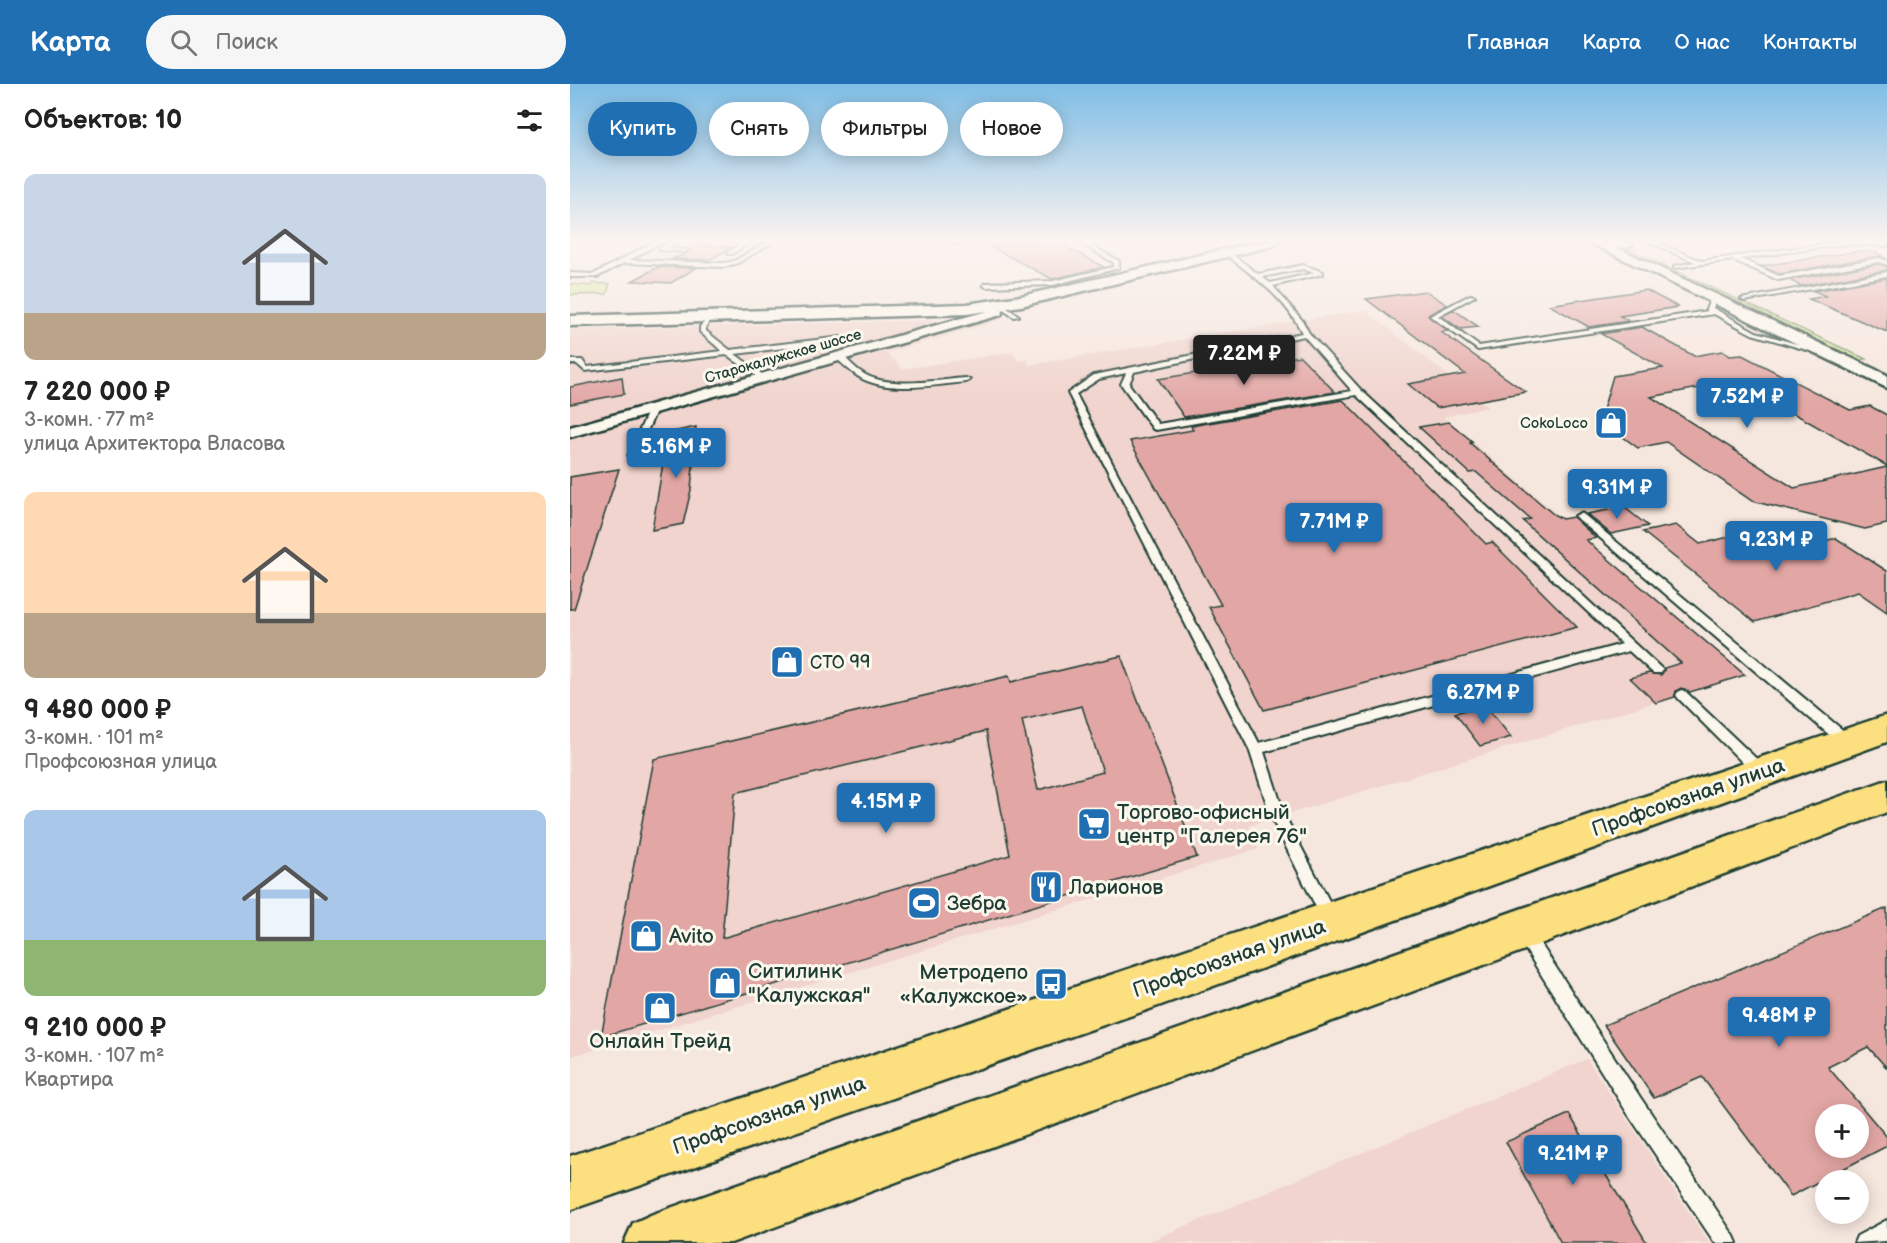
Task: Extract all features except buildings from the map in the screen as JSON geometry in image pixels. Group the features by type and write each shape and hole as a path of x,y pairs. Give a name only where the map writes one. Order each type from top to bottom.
{"main road":[{"name":"Профсоюзная улица","path":"570,1183 1332,922 1867,735"},
{"path":"663,1241 1522,931 1887,796"}],"street":[{"path":"570,321 924,311 999,305 1037,296"},
{"path":"1697,296 1713,306 1831,355 1887,382"},
{"path":"1738,296 1887,365"},
{"name":"Старокалужское шоссе","path":"570,432 998,312 999,305"}],"lane":[{"path":"1279,296 1300,321 1306,334 1358,392 1657,670"},
{"path":"1472,296 1433,316 1478,348 1713,306 1754,333 1831,355"},
{"path":"1744,299 1761,296"},
{"path":"999,305 1016,316"},
{"path":"710,316 703,327 703,332 763,379"},
{"path":"1306,334 1097,377 1072,393 1256,749 1278,817 1332,922"},
{"path":"570,362 579,363 585,369 842,339"},
{"path":"840,357 864,377 894,383 922,384 966,380"},
{"path":"1131,370 1125,384 1156,427 1358,392"},
{"path":"632,456 653,409"},
{"path":"1580,516 1867,735"},
{"path":"1256,749 1631,646"},
{"path":"1682,695 1761,772"},
{"path":"1522,931 1632,1104 1727,1243"},
{"path":"1864,1243 1887,1230"}],"shaded area":[{"path":"1365,310 1488,407 1443,417 1745,675 1249,826 1258,849 570,1057 570,438 1001,316 1004,319 886,353 903,369 1012,352 1019,361 1028,360 1029,365"},
{"path":"938,320 939,323 570,428 570,330"},
{"path":"1587,1059 1709,1243 1145,1243"}],"green space":[{"path":"1716,296 1730,296 1866,359 1853,361"}],"place":[{"name":"CokoLoco","path":"1611,423"},
{"name":"СТО 99","path":"787,662"},
{"name":"Торгово-офисный центр \"Галерея 76\"","path":"1094,824"},
{"name":"Ларионов","path":"1046,887"},
{"name":"Зебра","path":"924,903"},
{"name":"Avito","path":"646,936"},
{"name":"Ситилинк \"Калужская\"","path":"725,983"},
{"name":"Метродепо «Калужское»","path":"1051,984"},
{"name":"Онлайн Трейд","path":"660,1008"}]}
